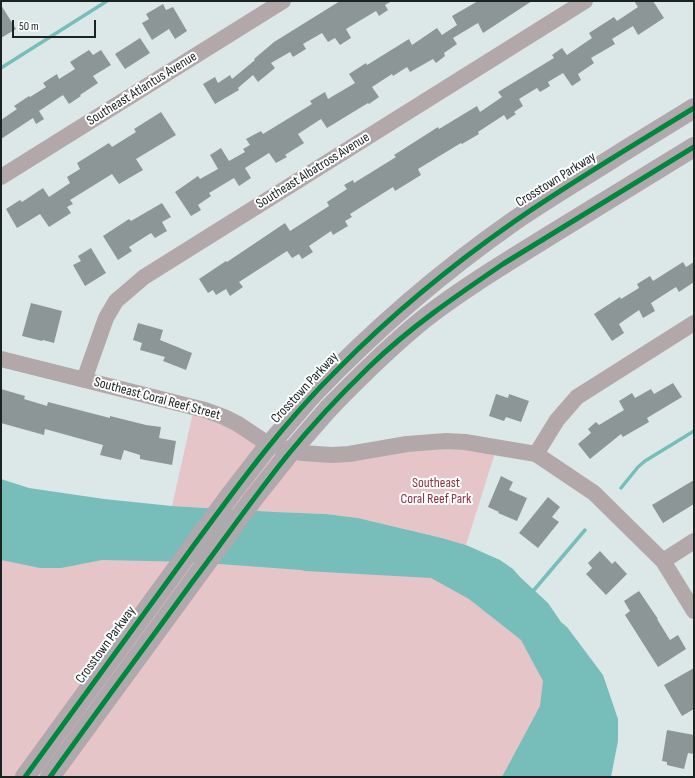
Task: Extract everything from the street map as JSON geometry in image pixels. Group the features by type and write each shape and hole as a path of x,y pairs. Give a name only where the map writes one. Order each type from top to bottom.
{"main road":[{"name":"Crosstown Parkway","path":"25,777 265,450 312,395 336,370 385,324 467,256 536,207 694,108"},
{"path":"50,777 253,499 288,455 328,409 364,372 387,350 450,300 503,264 694,147"}],"street":[{"name":"Southeast Atlantus Avenue","path":"1,178 283,1"},
{"name":"Southeast Albatross Avenue","path":"84,380 106,318 116,301 144,277 585,1"},
{"path":"536,454 557,420 577,397 694,323"},
{"name":"Southeast Coral Reef Street","path":"1,359 205,410 238,424 262,440 271,444 302,453 332,455 349,454 407,444 446,441 465,442 536,454 594,494 663,561 694,611"},
{"path":"663,561 694,542"}],"green space":[{"name":"Southeast Coral Reef Park","path":"193,412 282,451 427,446 495,453 466,545 358,518 326,514 172,506"},
{"path":"1,512 495,583 559,658 557,777 1,777"}],"water":[{"path":"1,479 29,488 104,499 172,506 326,514 358,518 466,545 500,560 513,569 548,603 561,622 567,627 603,675 618,719 618,741 611,777 502,777 540,706 543,681 521,640 469,599 431,578 305,571 192,562 102,560 61,568 40,568 1,560"}],"building":[{"path":"340,1 392,1 385,5 388,10 379,16 376,11 346,29 351,38 340,45 335,38 328,42 322,33 303,44 306,49 293,57 290,52 271,63 275,68 258,82 253,75 238,88 239,90 215,104 203,84 215,77 218,83 230,75 232,79 274,42"},
{"path":"478,1 532,1 483,33 478,23 453,38 457,44 444,53 445,56 436,63 433,59 410,72 407,67 393,76 392,74 372,87 379,97 327,128 321,119 298,134 304,143 285,155 287,157 276,163 269,153 245,168 251,178 239,186 234,178 209,193 211,196 198,205 201,210 191,216 175,192 198,176 200,179 218,169 210,155 221,148 229,161 245,152 243,149 250,145 246,139 261,131 263,134 312,104 310,101 325,92 328,99 355,83 349,74 366,63 367,65 409,39 412,45 437,28 442,35 457,25 452,16"},
{"path":"634,1 653,1 664,18 638,35 633,26 612,39 615,44 591,58 594,63 578,74 581,80 572,86 563,73 548,82 550,86 540,92 537,88 519,99 523,106 514,112 516,114 507,120 504,115 478,132 479,134 418,169 421,175 395,191 393,187 350,214 352,217 345,221 348,226 333,235 331,231 309,246 313,252 302,259 299,254 292,258 287,251 239,282 243,287 230,296 226,289 216,295 213,290 208,293 199,279 285,223 290,231 329,206 327,202 347,189 344,185 353,180 354,183 396,157 394,155 438,127 439,129 477,106 480,112 502,97 498,92 554,58 552,55 562,48 567,55 592,38 589,33 614,17 617,21 638,7"},
{"path":"163,4 166,10 173,7 187,31 175,39 169,29 152,40 142,23 149,19 146,14"},
{"path":"1,5 16,29 1,38"},
{"path":"140,38 150,53 125,69 115,54"},
{"path":"89,50 93,55 101,50 111,65 93,76 98,83 69,104 63,95 39,111 44,119 36,124 33,118 1,139 1,120 17,109 14,106 46,87 43,83 57,74 59,79 75,69 70,62"},
{"path":"161,112 176,135 136,159 143,170 119,184 112,174 70,200 73,204 67,207 71,213 49,227 40,214 17,228 6,209 20,200 22,202 43,188 49,197 70,183 67,177 80,169 77,163 109,143 112,147 136,132 134,129"},
{"path":"162,203 171,217 162,222 167,231 155,238 151,233 129,247 132,251 118,260 103,236 129,219 131,221"},
{"path":"91,248 106,273 85,286 73,265 81,261 78,256"},
{"path":"683,262 686,267 694,262 694,282 679,292 676,287 651,303 655,311 643,318 639,310 619,324 624,333 612,341 594,314 620,297 621,299 639,288 637,284 650,276 653,281"},
{"path":"31,303 62,311 54,343 22,336"},
{"path":"138,323 163,330 160,340 192,353 186,370 163,361 165,357 140,350 142,343 133,340"},
{"path":"673,383 682,397 647,418 649,422 623,437 621,434 590,459 578,444 591,433 588,429 596,422 599,425 624,410 619,401 632,393 635,398 651,389 654,394"},
{"path":"1,389 25,396 24,399 47,406 48,402 110,418 110,416 146,425 161,427 159,438 176,441 172,465 140,459 140,455 124,450 121,460 100,455 103,445 45,429 44,435 1,423"},
{"path":"496,394 508,398 509,394 529,401 521,422 506,417 504,421 489,416"},
{"path":"501,476 513,482 509,490 527,498 517,521 488,507"},
{"path":"694,480 694,504 663,523 652,505"},
{"path":"548,497 560,507 552,517 559,522 538,548 519,533"},
{"path":"600,551 612,564 615,561 627,574 606,595 586,574 592,568 588,563"},
{"path":"639,591 670,640 678,635 686,649 658,667 625,615 630,611 624,601"},
{"path":"694,668 694,709 682,716 664,685"},
{"path":"667,730 694,735 694,754 688,753 684,769 667,765 667,762 662,761"}],"waterway":[{"path":"1,68 107,1"},
{"path":"621,488 638,467 645,461 694,431"},
{"path":"534,590 585,530"}],"cycle path":[{"path":"25,777 242,480 317,390 401,310 468,255 515,221 559,192 694,108"},
{"path":"50,777 274,472 316,422 369,367 400,339 450,300 503,264 694,147"}]}
